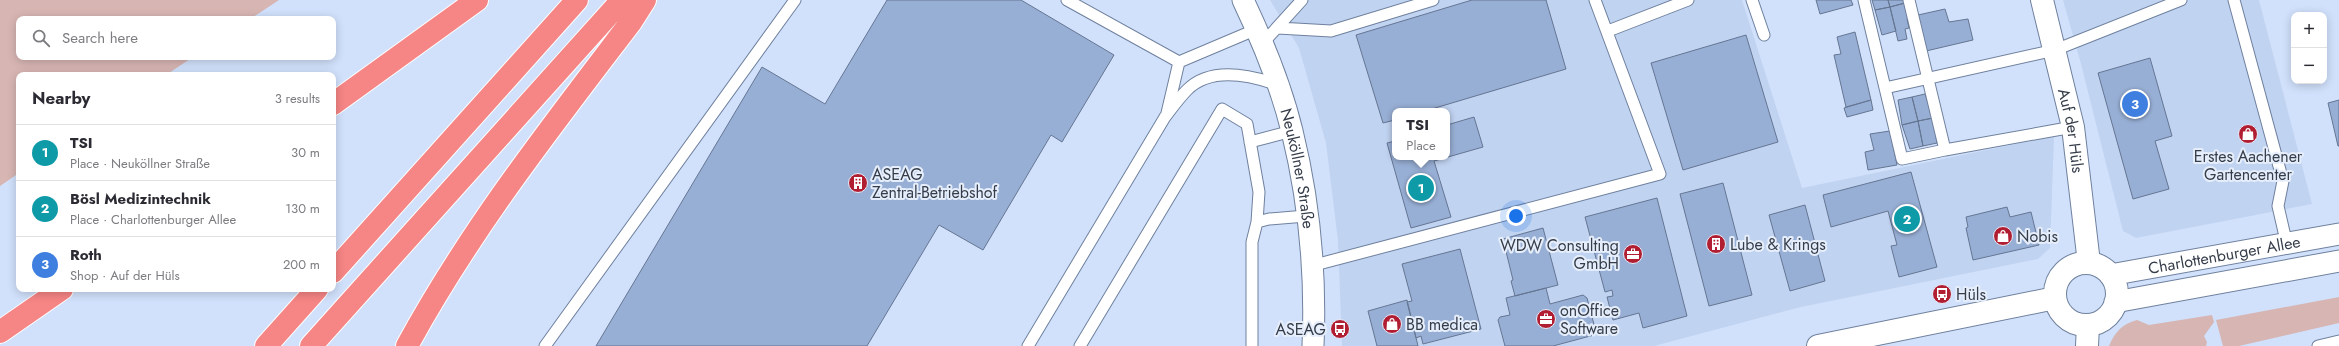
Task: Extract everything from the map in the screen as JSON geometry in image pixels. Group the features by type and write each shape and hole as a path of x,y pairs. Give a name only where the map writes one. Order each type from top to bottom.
{"highway":[{"path":"336,102 477,0"},
{"path":"336,269 577,0"},
{"path":"310,346 622,0"},
{"path":"407,346 437,291 510,182 631,22 645,0"},
{"path":"0,332 10,319 57,292"},
{"path":"266,346 314,292"}],"street":[{"name":"Neuköllner Straße","path":"1244,0 1260,36 1278,85 1292,131 1306,216 1311,266 1313,346"},
{"name":"Auf der Hüls","path":"2042,0 2073,127 2089,263"},
{"name":"Charlottenburger Allee","path":"2110,275 2287,245 2339,234"},
{"name":"Charlottenburger Allee","path":"2116,302 2339,261"},
{"path":"2089,263 2104,270 2110,275 2116,288 2116,302 2113,309 2087,335 2070,321 2058,307 2055,298 2055,287 2060,277 2068,269 2078,264 2089,263"},
{"path":"1818,346 2055,298"}],"lane":[{"path":"544,346 795,0"},
{"path":"1067,0 1179,62 1260,36 1278,28 1302,0"},
{"path":"1278,28 1331,31 1433,0"},
{"path":"1311,266 1660,174 1608,31 1595,0"},
{"path":"1608,31 1688,0"},
{"path":"1752,0 1764,34"},
{"path":"1864,0 1902,159 2073,127"},
{"path":"1909,0 1945,150"},
{"path":"1885,88 2055,50 2181,0"},
{"path":"2236,4 2282,181 2278,206 2287,245"},
{"path":"1166,117 1179,62"},
{"path":"1028,346 1166,117 1188,89 1208,76 1252,76 1278,85"},
{"path":"1080,346 1222,109 1247,124 1259,192 1257,222 1252,242 1252,346"},
{"path":"1250,142 1292,131"},
{"path":"1257,222 1269,219 1306,216"},
{"path":"2318,346 2339,341"}],"shaded area":[{"path":"0,0 279,0 255,16 16,16 16,60 188,60 170,72 16,72 16,175 0,186"},
{"path":"1270,0 1742,0 1802,188 2054,136 2050,248 2038,259 1801,307 1654,346 1342,346 1338,241 1326,143 1299,48"},
{"path":"2063,0 2259,0 2312,204 2136,238 2123,231 2081,64"},
{"path":"2339,297 2339,323 2239,346 2223,346 2216,320"},
{"path":"2212,315 2214,322 2204,336 2207,342 2206,346 2109,346 2123,326 2137,320 2149,325"}],"building":[{"name":"ASEAG Zentral-Betriebshof","path":"887,0 1021,0 1114,55 1062,142 1051,135 983,250 939,225 867,346 596,346 762,67 825,104"},
{"path":"1472,0 1546,0 1566,69 1435,108 1392,108 1392,121 1383,123 1356,35"},
{"path":"1816,0 1851,0 1853,5 1820,14"},
{"path":"1872,0 1888,0 1890,7 1875,10"},
{"path":"1888,0 1904,0 1905,3 1890,7"},
{"path":"1905,3 1909,19 1907,19 1909,28 1905,29 1907,39 1898,41 1890,7"},
{"path":"1890,7 1896,31 1882,35 1875,10"},
{"path":"1945,9 1949,22 1968,19 1973,40 1926,51 1918,15"},
{"path":"1855,32 1871,100 1846,107 1834,55 1841,54 1837,37"},
{"path":"1746,35 1778,142 1683,170 1651,63"},
{"path":"2150,58 2172,136 2155,141 2169,189 2133,199 2098,73"},
{"path":"1925,94 1933,118 1918,121 1912,97"},
{"path":"1912,97 1918,121 1902,125 1898,100"},
{"path":"1871,100 1873,110 1847,117 1844,108"},
{"path":"2339,100 2339,146 2338,146 2328,103"},
{"path":"1474,117 1483,147 1450,156 1450,124"},
{"path":"1933,118 1937,143 1923,146 1918,121"},
{"path":"1918,121 1923,146 1910,149 1902,125"},
{"path":"1890,131 1897,165 1868,170 1865,152 1874,150 1870,134"},
{"path":"1392,142 1392,160 1438,160 1434,161 1451,217 1411,228 1387,143"},
{"path":"1911,172 1937,267 1899,277 1891,246 1897,245 1888,211 1831,227 1823,195"},
{"name":"Lube & Krings","path":"1723,183 1752,295 1709,306 1680,194"},
{"name":"WDW Consulting GmbH","path":"1657,198 1687,316 1643,328 1639,313 1613,320 1607,297 1613,296 1612,290 1605,292 1585,217"},
{"path":"1805,205 1825,281 1790,291 1769,215"},
{"name":"Nobis","path":"2007,207 2010,217 2031,212 2039,245 1973,260 1966,228 1968,227 1966,217"},
{"path":"1543,228 1558,285 1515,296 1511,281 1513,280 1503,239"},
{"path":"1460,249 1481,329 1423,344 1421,336 1416,338 1407,302 1412,301 1402,264"},
{"name":"onOffice Software","path":"1546,288 1550,304 1583,295 1587,298 1596,332 1594,335 1553,346 1505,346 1498,320 1500,317 1510,315 1506,298"},
{"name":"BB medica","path":"1407,300 1418,346 1377,346 1368,311"}],"place":[{"name":"Roth","path":"2135,104"},
{"name":"Erstes Aachener Gartencenter","path":"2248,134"},
{"name":"ASEAG Zentral-Betriebshof","path":"858,183"},
{"name":"TSI","path":"1421,188"},
{"name":"Bösl Medizintechnik","path":"1907,219"},
{"name":"Nobis","path":"2003,236"},
{"name":"Lube & Krings","path":"1716,244"},
{"name":"WDW Consulting GmbH","path":"1633,254"},
{"name":"Hüls","path":"1942,294"},
{"name":"onOffice Software","path":"1546,319"},
{"name":"BB medica","path":"1392,324"},
{"name":"ASEAG","path":"1340,329"}]}
